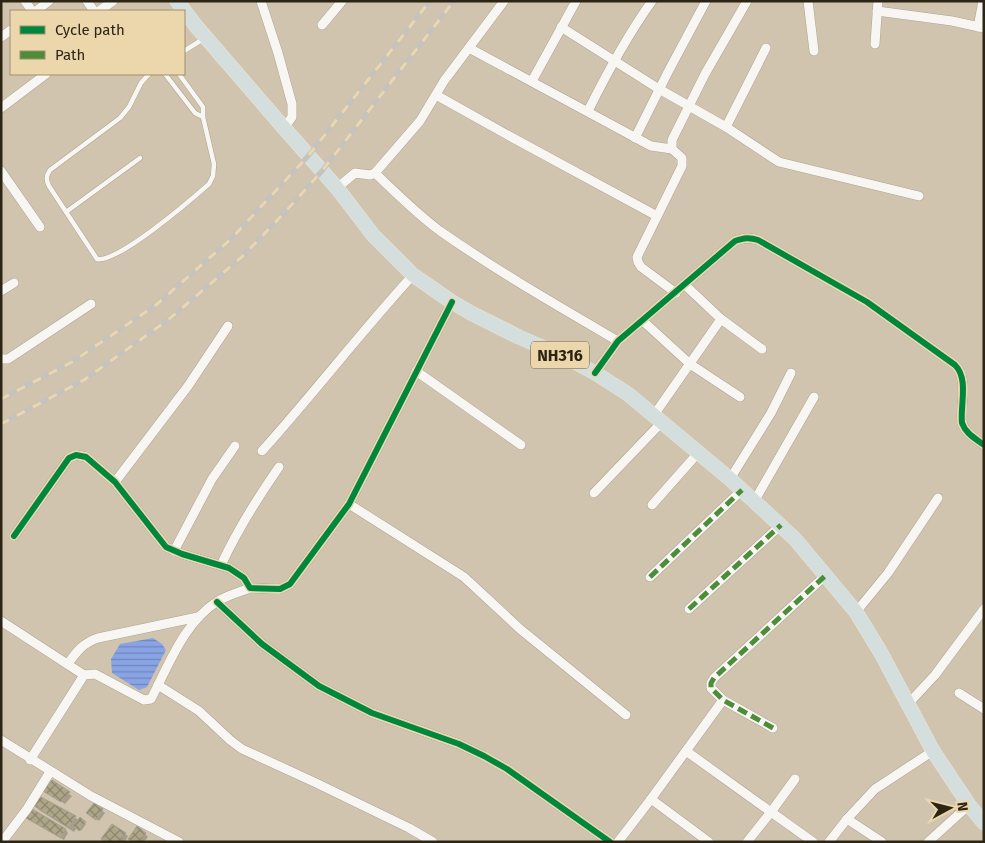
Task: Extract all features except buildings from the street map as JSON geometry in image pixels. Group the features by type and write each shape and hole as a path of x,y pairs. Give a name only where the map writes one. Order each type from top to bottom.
{"highway":[{"name":"NH316","path":"185,11 337,188 373,235 413,275 452,302 510,332 567,358 628,394 755,500 781,525 856,612 881,653 932,751 969,805 984,823"}],"street":[{"path":"37,10 49,1"},
{"path":"100,10 113,1"},
{"path":"261,1 292,104 292,117 284,128"},
{"path":"322,26 342,1"},
{"path":"337,188 355,173 370,175 374,173 420,121 436,95 504,1"},
{"path":"532,81 576,1"},
{"path":"588,111 614,61 652,1"},
{"path":"635,138 706,1"},
{"path":"672,149 672,140 705,74 746,1"},
{"path":"808,1 814,50"},
{"path":"875,44 878,1"},
{"path":"877,12 952,21 981,28 983,1"},
{"path":"561,27 659,89 726,127 779,162 919,196"},
{"path":"469,48 635,138 651,146 672,149 682,158 682,166 637,257 641,267 676,293"},
{"path":"726,127 766,48"},
{"path":"1,108 45,75"},
{"path":"436,95 657,216"},
{"path":"1,171 40,228"},
{"path":"374,173 439,230 530,289 618,341"},
{"path":"595,373 618,341 736,241 750,238 758,240 867,302 955,365 960,370 962,378 962,424 964,430 984,444"},
{"path":"262,450 308,399 383,308 413,275"},
{"path":"1,291 14,283"},
{"path":"685,286 721,319 762,349"},
{"path":"1,621 84,675 95,674 144,700 151,699 181,642 198,617 217,602 250,588 280,589 290,584 349,504 452,302"},
{"path":"1,359 8,359 92,304"},
{"path":"594,493 658,418 690,364 721,319"},
{"path":"643,321 690,364 740,397"},
{"path":"115,482 188,386 228,326"},
{"path":"416,371 521,444"},
{"path":"730,479 771,412 791,373"},
{"path":"755,500 814,397"},
{"path":"174,551 212,479 235,446"},
{"path":"652,505 698,453"},
{"path":"14,536 69,458 76,455 86,457 115,482 166,547 239,573 250,588"},
{"path":"221,565 244,520 279,467"},
{"path":"650,577 742,490"},
{"path":"856,612 888,573 938,498"},
{"path":"349,504 464,577 520,629 626,716"},
{"path":"689,609 781,525"},
{"path":"773,728 723,700 711,688 711,683 714,678 826,575"},
{"path":"217,602 262,644 318,686 372,714 459,744 484,756 507,769 610,842"},
{"path":"908,704 935,674 984,609"},
{"path":"68,664 78,649 98,638 198,617"},
{"path":"30,760 84,675"},
{"path":"158,685 199,711 242,749 323,786 409,828 433,842"},
{"path":"959,694 984,709"},
{"path":"618,842 723,700"},
{"path":"1,740 30,760 164,839 179,842"},
{"path":"686,751 813,842"},
{"path":"829,842 875,789 932,751"},
{"path":"2,842 27,809 50,772"},
{"path":"747,842 795,779"},
{"path":"651,799 708,842"},
{"path":"928,842 969,805"},
{"path":"847,819 882,842"}],"lane":[{"path":"185,50 206,37"},
{"path":"148,75 141,83 129,107 120,118 50,170 47,175 49,186 97,259 109,258 166,222 210,184 214,164 203,116 203,107 180,75"},
{"path":"166,75 195,114 203,116"},
{"path":"66,212 140,158"}],"water":[{"path":"153,638 162,644 166,650 147,687 139,690 112,673 111,659 120,644"}],"railway":[{"path":"1,399 72,362 156,305 231,239 309,155 430,1"},
{"path":"1,424 84,380 168,320 244,255 322,171 454,1"}],"marked path":[{"path":"650,577 742,490"},
{"path":"689,609 781,525"},
{"path":"773,728 723,700 711,688 711,683 714,678 826,575"}],"cycle path":[{"path":"595,373 618,341 735,241 752,238 867,302 955,365 962,377 963,385 962,423 968,433 984,445"},
{"path":"14,536 69,458 76,455 86,457 115,482 166,547 182,554 229,568 244,578 250,588 280,589 290,584 349,504 452,302"},
{"path":"217,602 262,644 319,686 372,713 459,744 484,756 507,769 610,842"}]}
